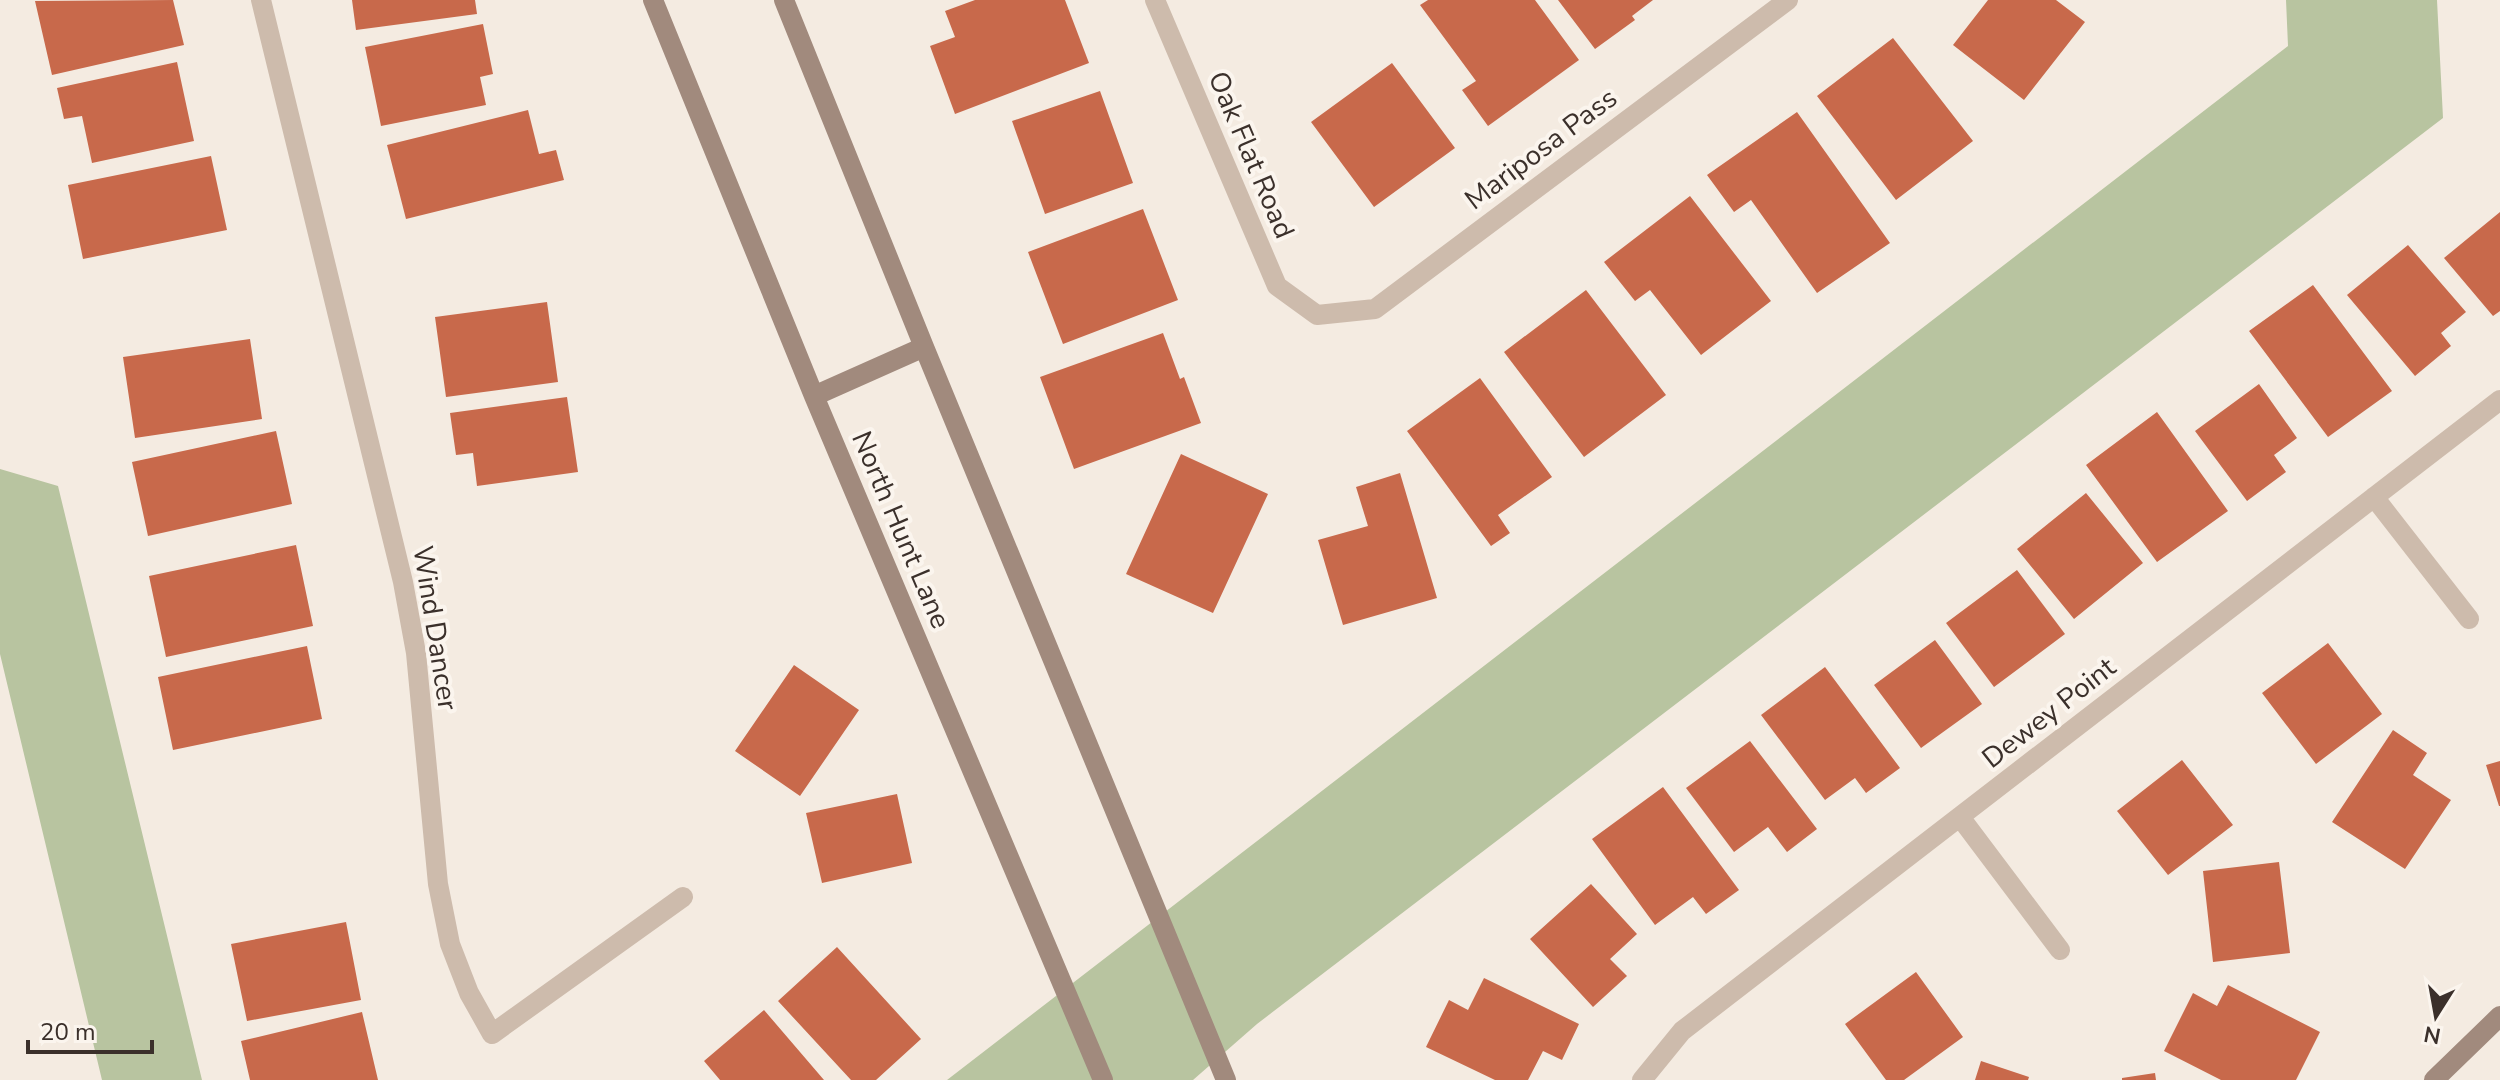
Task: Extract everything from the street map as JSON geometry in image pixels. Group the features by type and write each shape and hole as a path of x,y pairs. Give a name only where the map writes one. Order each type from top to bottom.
{"main road":[{"name":"North Hunt Lane","path":"653,0 814,396 1103,1080"},
{"path":"784,0 1226,1080"},
{"path":"814,396 924,347"},
{"path":"2434,1080 2500,1016"}],"street":[{"name":"Wind Dancer","path":"261,0 403,582 416,653 438,884 450,944 469,993 492,1034 683,897"},
{"name":"Oak Flat Road","path":"1155,0 1277,286 1317,315"},
{"name":"Mariposa Pass","path":"1317,315 1375,309 1788,0"},
{"name":"Dewey Point","path":"1642,1080 1682,1031 2500,400"},
{"path":"2374,497 2469,619"},
{"path":"1960,817 2060,950"}],"green space":[{"path":"2286,0 2437,0 2443,118 1257,1024 1193,1080 947,1080 2288,46"},
{"path":"0,469 58,486 202,1080 102,1080 0,654"}],"building":[{"path":"173,0 184,45 52,75 35,1"},
{"path":"352,0 475,0 477,14 356,30"},
{"path":"975,0 1065,0 1089,63 955,114 930,46 955,37 945,11"},
{"path":"1428,0 1535,0 1579,60 1488,126 1462,90 1476,81 1420,5"},
{"path":"1558,0 1653,0 1632,16 1635,20 1595,49"},
{"path":"1988,0 2056,0 2085,22 2024,100 1953,45"},
{"path":"483,24 493,74 480,77 486,105 381,126 365,47"},
{"path":"1893,38 1973,141 1896,200 1817,96"},
{"path":"177,62 194,141 92,163 82,116 64,119 57,88"},
{"path":"1392,63 1455,148 1374,207 1311,122"},
{"path":"1100,91 1133,183 1045,214 1012,121"},
{"path":"528,110 539,154 556,150 564,180 406,219 387,145"},
{"path":"1797,112 1890,243 1817,293 1751,200 1734,212 1707,175"},
{"path":"211,156 227,230 83,259 68,185"},
{"path":"1690,196 1771,301 1701,355 1650,290 1635,301 1604,262"},
{"path":"1143,209 1178,300 1063,344 1028,252"},
{"path":"2500,212 2500,311 2493,316 2444,258"},
{"path":"2408,245 2466,312 2441,333 2451,346 2415,376 2347,295"},
{"path":"2313,285 2392,391 2328,437 2249,331"},
{"path":"1586,290 1666,395 1584,457 1504,352"},
{"path":"547,302 558,382 446,397 435,317"},
{"path":"1163,333 1201,423 1074,469 1040,377"},
{"path":"250,339 262,419 135,438 123,357"},
{"path":"1480,378 1552,477 1498,515 1510,533 1491,546 1407,431"},
{"path":"2259,384 2297,438 2274,455 2286,472 2247,501 2195,431"},
{"path":"567,397 578,472 477,486 473,453 456,455 450,413"},
{"path":"2157,412 2228,511 2157,562 2086,465"},
{"path":"276,431 292,504 148,536 132,462"},
{"path":"1181,454 1268,494 1213,613 1126,574"},
{"path":"1400,473 1437,598 1343,625 1318,540 1368,526 1356,487"},
{"path":"2086,493 2143,563 2074,619 2017,549"},
{"path":"296,545 313,626 166,657 149,576"},
{"path":"2017,570 2065,634 1994,687 1946,623"},
{"path":"1935,640 1982,704 1921,748 1874,685"},
{"path":"2328,643 2382,714 2316,764 2262,693"},
{"path":"307,646 322,719 173,750 158,677"},
{"path":"794,665 859,710 800,796 735,751"},
{"path":"1825,667 1900,768 1866,793 1855,778 1825,800 1761,715"},
{"path":"2393,730 2427,753 2413,775 2451,800 2405,869 2332,822"},
{"path":"1750,741 1817,829 1787,852 1768,827 1734,852 1686,788"},
{"path":"2182,760 2233,825 2168,875 2117,811"},
{"path":"2500,761 2500,806 2499,806 2486,765"},
{"path":"1663,787 1739,890 1706,914 1693,897 1655,925 1592,839"},
{"path":"897,794 912,863 822,883 806,813"},
{"path":"2279,862 2290,953 2213,962 2203,871"},
{"path":"1591,884 1637,934 1610,959 1627,976 1593,1007 1530,939"},
{"path":"346,922 361,1000 247,1021 231,944"},
{"path":"837,947 921,1039 876,1080 851,1080 778,1001"},
{"path":"1916,972 1963,1037 1904,1080 1886,1080 1845,1024"},
{"path":"1484,978 1579,1024 1562,1060 1543,1051 1528,1080 1495,1080 1426,1047 1449,1000 1468,1010"},
{"path":"2228,985 2320,1032 2296,1080 2221,1080 2164,1051 2193,993 2217,1006"},
{"path":"764,1010 824,1080 720,1080 704,1061"},
{"path":"362,1012 378,1080 250,1080 241,1041"},
{"path":"1981,1061 2029,1077 2028,1080 1975,1080"},
{"path":"2155,1073 2156,1080 2122,1080 2122,1078"}]}
